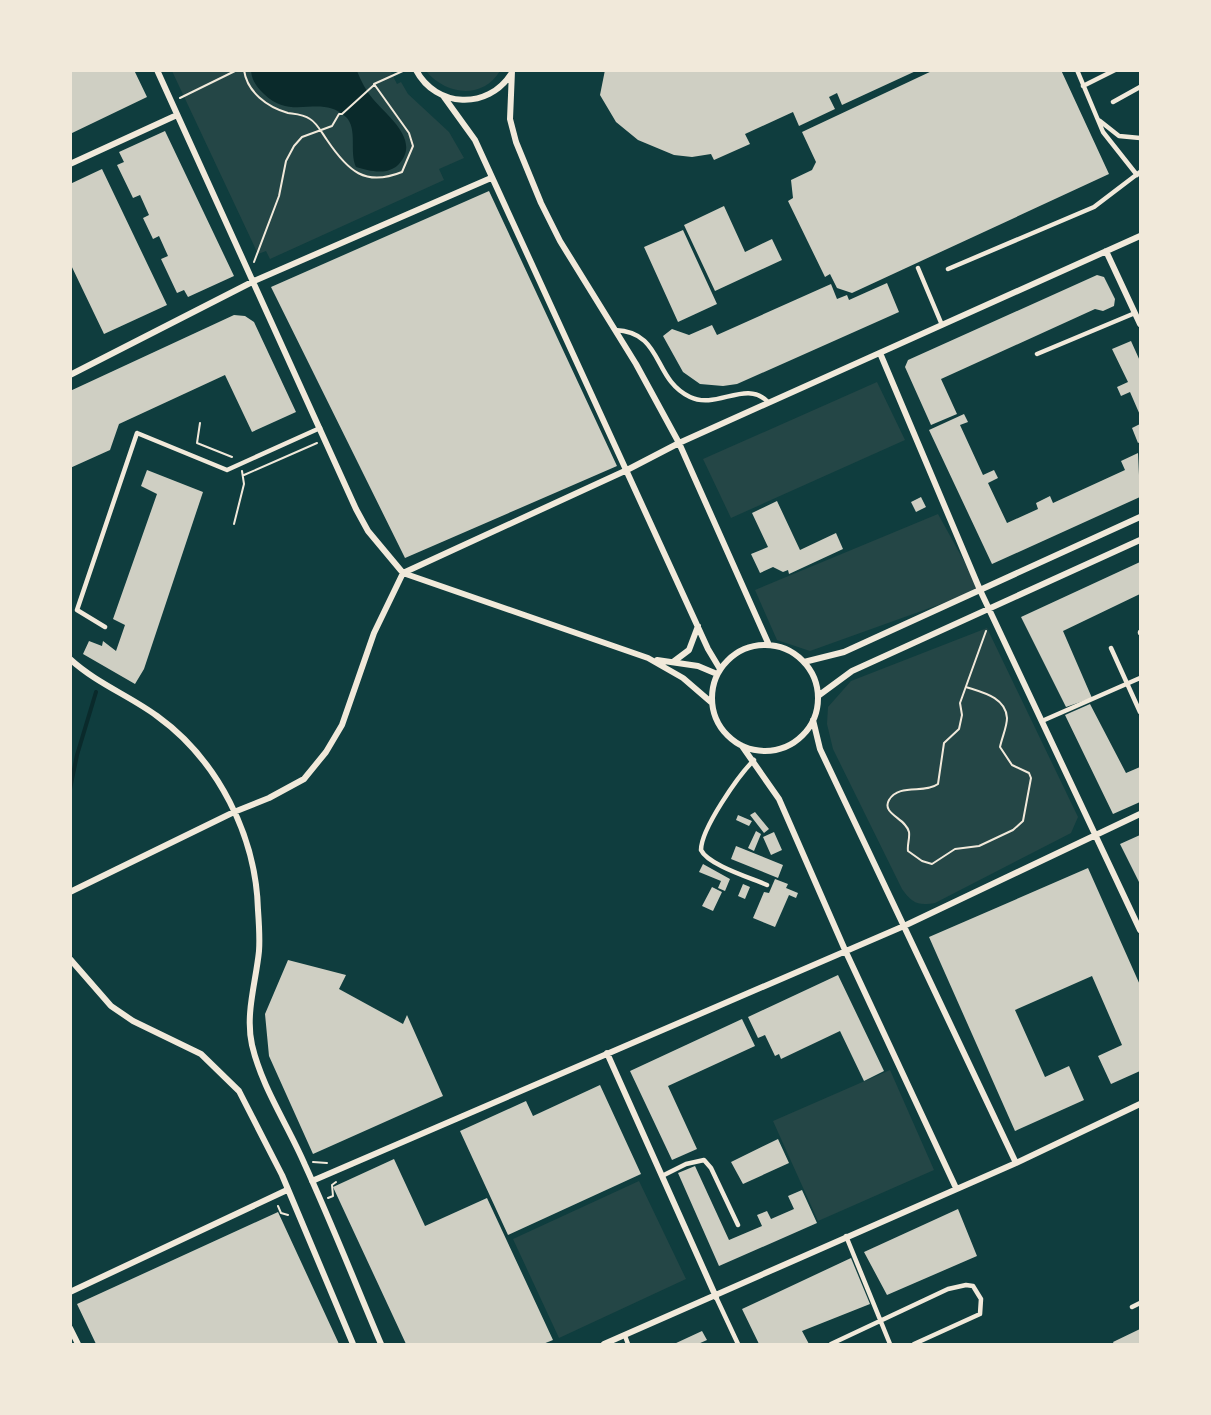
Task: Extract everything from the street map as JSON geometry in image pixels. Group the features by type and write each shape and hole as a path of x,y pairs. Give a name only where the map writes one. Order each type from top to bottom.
{"street":[{"path":"157,70 364,524 403,573 648,658 698,666 718,672"},
{"path":"416,70 424,83 444,97 475,140 718,672 712,703 717,720 727,735 742,746 754,760 779,799 845,950 956,1188"},
{"path":"444,97 464,101 483,98 500,87 512,71"},
{"path":"512,71 510,119 516,142 560,241 615,330 679,443 769,645"},
{"path":"70,164 177,115"},
{"path":"70,375 254,281 491,178"},
{"path":"70,891 304,779 326,752 342,725 374,633 403,573 768,402 1140,236"},
{"path":"1106,251 1140,324"},
{"path":"880,353 980,590 1140,930"},
{"path":"804,662 844,652 1140,517"},
{"path":"818,696 852,671 1140,540"},
{"path":"673,662 689,650 698,627"},
{"path":"718,672 740,651 754,646 769,645 794,653 804,662 814,678 818,696 813,720 804,734 791,744 775,750 758,750 742,746"},
{"path":"648,658 683,678 712,703"},
{"path":"70,659 157,716 181,735 212,772 234,812 253,864 258,908 259,950 250,1019 252,1044 261,1074 312,1181 381,1344"},
{"path":"813,720 820,749 1016,1163"},
{"path":"312,1181 845,950 904,927 1140,814"},
{"path":"70,959 111,1006 133,1021 201,1054 219,1069 239,1091 287,1190 353,1344"},
{"path":"607,1053 716,1297"},
{"path":"604,1344 716,1297 846,1236 1016,1163 1140,1104"},
{"path":"70,1292 287,1190"},
{"path":"70,1328 78,1344"}],"lane":[{"path":"948,269 1094,207 1139,173 1107,138 1077,70"},
{"path":"1083,86 1115,70"},
{"path":"1113,102 1140,87"},
{"path":"1100,121 1119,135 1140,138"},
{"path":"918,268 942,325"},
{"path":"1037,354 1135,313"},
{"path":"615,330 634,332 643,337 666,375 690,397 714,402 749,392 758,393 768,402"},
{"path":"105,627 77,610 137,433 227,470 320,428"},
{"path":"1111,648 1140,712"},
{"path":"1042,721 1140,678"},
{"path":"754,760 732,788 704,835 701,850 705,857 716,863 767,885"},
{"path":"662,1176 686,1164 704,1160 711,1168 738,1225"},
{"path":"846,1236 890,1344"},
{"path":"831,1344 948,1289 966,1285 973,1286 981,1299 980,1314 914,1344"},
{"path":"716,1297 738,1344"},
{"path":"1132,1307 1140,1303"},
{"path":"625,1336 628,1344"}],"path":[{"path":"171,102 237,70"},
{"path":"244,70 250,89 260,99 286,112 311,119 339,158 351,170 377,180 402,171 413,146 409,133 374,84"},
{"path":"250,273 279,196 286,161 302,137 322,132 332,126 339,114 342,114 369,91 374,84 405,70"},
{"path":"200,423 197,443 234,458"},
{"path":"234,524 244,475 325,440"},
{"path":"966,687 994,698 1005,710 1007,716 1000,747 1012,765 1029,773 1031,778 1025,813 1023,821 1013,830 979,846 956,849 932,864 922,861 908,851 910,835 906,825 889,813 887,807 890,799 896,794 913,789 933,788 938,784 944,743 959,729 962,715 960,703 986,631"}],"shaded area":[{"path":"172,71 394,71 391,72 397,84 401,82 408,94 449,132 464,158 439,169 444,180 270,259 266,251 258,254"},
{"path":"251,71 357,71 370,96 400,129 406,146 405,155 395,168 389,170 372,171 356,167 352,128 346,117 326,107 295,107 274,102 257,86"},
{"path":"426,71 500,71 484,87 464,91 443,85"},
{"path":"877,382 905,440 731,518 703,459"},
{"path":"938,514 980,590 810,651 777,640 755,590"},
{"path":"987,628 1078,817 1071,833 935,903 920,904 909,898 902,889 833,749 827,724 828,707 851,681"},
{"path":"890,1070 934,1170 818,1221 773,1121"},
{"path":"639,1181 686,1279 559,1338 513,1239"}],"building":[{"path":"70,70 134,70 147,97 70,134"},
{"path":"605,70 918,70 842,105 837,93 829,97 835,109 799,126 793,112 745,134 750,144 714,160 711,154 692,157 674,155 638,140 616,122 600,95"},
{"path":"934,70 1061,70 1109,174 852,293 837,288 830,274 825,277 788,201 793,198 791,180 812,170 816,162 802,132"},
{"path":"165,131 234,276 188,297 184,290 177,293 161,259 168,256 159,236 153,239 143,218 149,215 140,195 133,198 117,165 124,162 119,152"},
{"path":"102,169 167,305 104,334 70,263 70,184"},
{"path":"489,191 617,466 405,558 271,287"},
{"path":"724,206 745,252 772,239 782,260 715,291 684,225"},
{"path":"683,230 717,304 678,322 644,247"},
{"path":"1097,275 1104,277 1115,299 1114,306 1103,311 1095,309 941,379 957,414 931,425 905,367 908,360"},
{"path":"887,283 899,312 737,384 723,386 700,384 683,372 663,336 672,329 689,335 712,325 717,335 831,284 837,299 847,295 849,300"},
{"path":"234,315 245,316 254,322 296,412 252,432 225,375 119,424 110,450 70,468 70,391"},
{"path":"1131,341 1140,361 1140,415 1130,392 1121,396 1117,387 1128,382 1112,349"},
{"path":"964,414 968,422 960,425 983,475 994,470 998,478 988,483 1007,523 1038,509 1036,503 1050,496 1053,503 1125,470 1121,461 1138,453 1140,497 992,564 929,430"},
{"path":"1140,424 1140,442 1138,443 1132,428"},
{"path":"147,470 203,492 144,669 135,684 83,654 89,641 102,646 103,641 116,651 125,625 113,619 157,494 141,486"},
{"path":"921,497 926,507 916,512 911,502"},
{"path":"777,501 800,550 836,533 843,549 789,574 788,570 783,572 773,567 760,573 751,554 768,547 752,513"},
{"path":"1140,562 1140,594 1063,631 1092,698 1066,707 1021,617"},
{"path":"1090,704 1126,773 1140,767 1140,802 1113,814 1065,715"},
{"path":"755,812 769,829 764,833 750,815"},
{"path":"738,815 752,821 749,826 736,820"},
{"path":"756,831 761,834 754,851 748,848"},
{"path":"774,832 782,850 771,855 763,837"},
{"path":"1140,835 1140,884 1120,844"},
{"path":"736,846 783,865 778,878 731,859"},
{"path":"703,864 730,879 725,891 718,888 721,881 699,872"},
{"path":"1088,868 1140,985 1140,1071 1111,1084 1098,1056 1122,1045 1092,976 1015,1010 1045,1077 1069,1066 1084,1100 1015,1131 929,937"},
{"path":"775,879 788,884 786,888 798,893 796,898 789,895 775,927 753,918 764,892 769,893"},
{"path":"743,884 750,887 745,899 738,896"},
{"path":"712,887 722,892 713,911 702,906"},
{"path":"288,960 346,975 339,989 403,1024 407,1015 443,1096 313,1154 269,1056 265,1014"},
{"path":"838,975 884,1071 864,1081 840,1031 781,1059 779,1054 775,1056 765,1035 758,1038 748,1017"},
{"path":"742,1019 755,1046 668,1086 697,1149 672,1160 630,1071"},
{"path":"600,1085 641,1174 508,1235 460,1131 526,1101 533,1116"},
{"path":"778,1139 789,1163 743,1184 731,1162"},
{"path":"394,1159 425,1226 487,1198 553,1340 543,1344 406,1344 333,1187"},
{"path":"695,1166 729,1240 762,1226 757,1215 767,1211 771,1219 794,1209 788,1196 802,1190 817,1223 719,1266 678,1173"},
{"path":"958,1209 977,1256 887,1295 864,1252"},
{"path":"278,1212 339,1344 96,1344 77,1304"},
{"path":"851,1258 870,1304 802,1331 809,1344 759,1344 742,1309"},
{"path":"1140,1329 1140,1344 1114,1344 1113,1342"},
{"path":"702,1331 707,1340 698,1344 674,1344"}],"waterway":[{"path":"70,789 77,755 96,692"}]}
